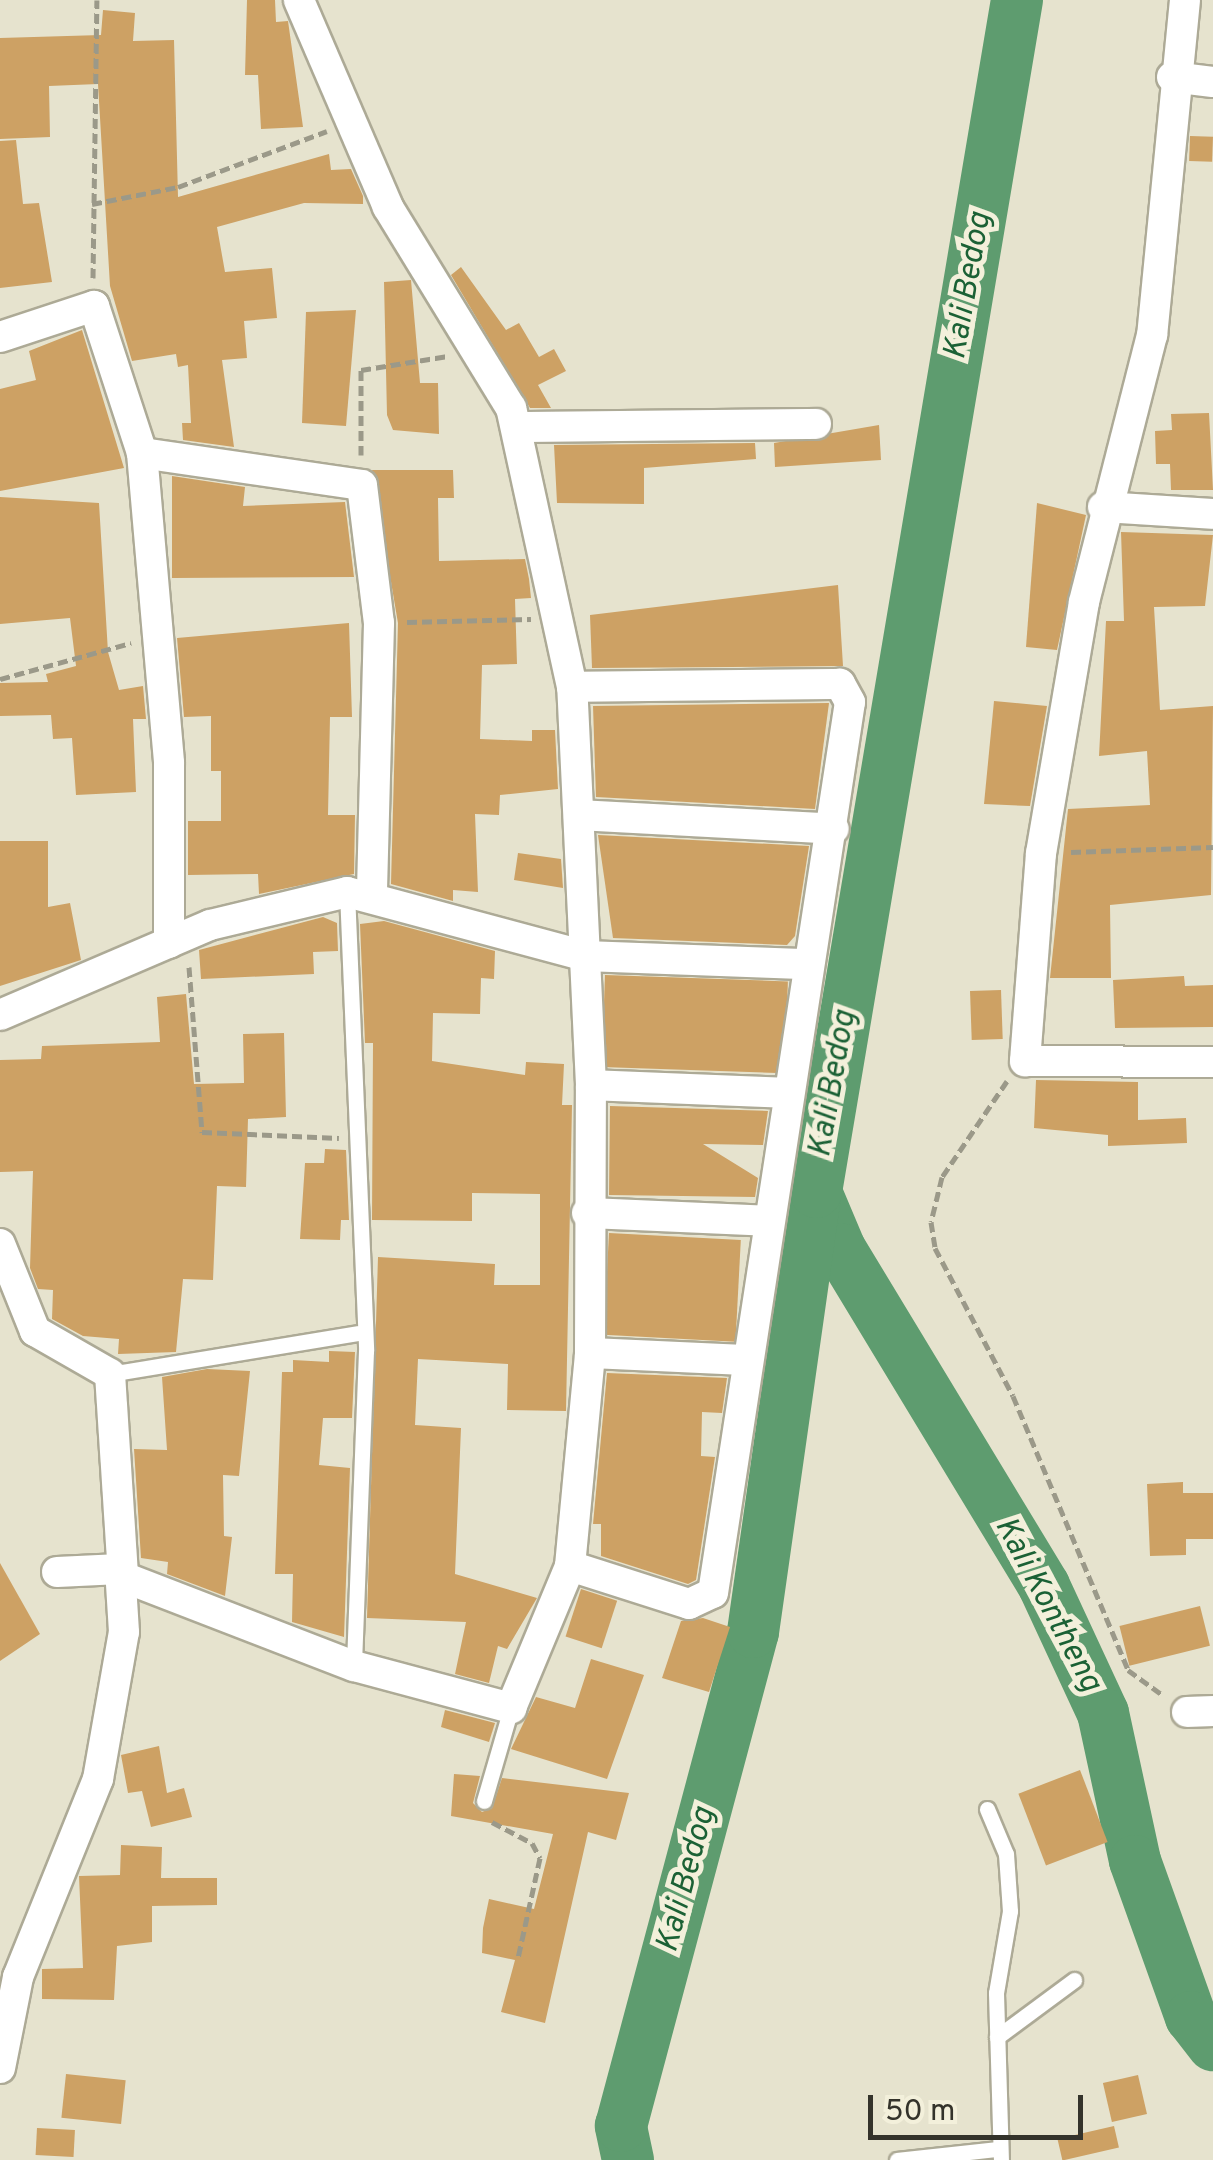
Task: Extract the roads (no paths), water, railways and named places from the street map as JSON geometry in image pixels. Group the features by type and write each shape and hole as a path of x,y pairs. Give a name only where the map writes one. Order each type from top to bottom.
{"street":[{"path":"120,1569 129,1582 354,1666 511,1708 570,1566 590,1353 588,1213 592,1085 572,687 564,618 517,427 349,124 299,0"},
{"path":"1185,0 1172,77 1152,335 1103,507 1041,853 1024,1061 1213,1062"},
{"path":"1172,77 1213,82"},
{"path":"0,337 94,306 142,453 170,763 178,939"},
{"path":"517,427 816,424"},
{"path":"142,453 362,485 379,622 360,893"},
{"path":"1103,507 1213,514"},
{"path":"570,1566 689,1604 713,1593 807,964 834,829 850,702 840,684 572,687"},
{"path":"579,815 834,829"},
{"path":"0,1014 178,939 360,893 586,956 807,964"},
{"path":"592,1085 788,1092"},
{"path":"588,1213 768,1221"},
{"path":"0,1244 35,1331 110,1374 124,1632 98,1779 9,1980 0,2068"},
{"path":"590,1353 746,1360"},
{"path":"56,1572 120,1569"}],"lane":[{"path":"354,1666 366,1351 358,1334 362,1138 360,893"},
{"path":"110,1374 358,1334"},
{"path":"484,1801 511,1708"},
{"path":"897,2160 999,2155 997,2036 1010,1911 1006,1854 988,1809"},
{"path":"997,2036 1074,1980"}],"waterway":[{"name":"Kali Bedog","path":"628,2160 621,2126 753,1632 816,1192 1017,0"},
{"name":"Kali Kontheng","path":"816,1192 840,1249 1044,1586 1103,1713 1135,1861 1191,2017 1213,2045"}]}
